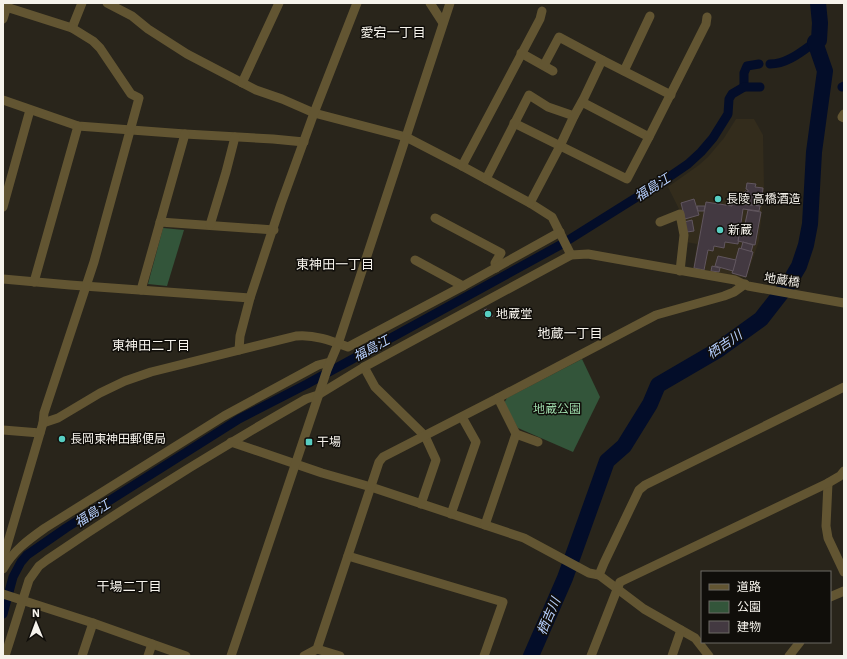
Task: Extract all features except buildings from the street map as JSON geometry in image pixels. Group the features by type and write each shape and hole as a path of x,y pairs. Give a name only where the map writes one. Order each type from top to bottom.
{"street":[{"path":"72,28 82,3"},
{"path":"5,656 19,599 29,580 39,566 100,525 231,442 570,252 552,217 530,203 462,166 406,137 314,113 242,84 187,54 148,29 132,16 107,3"},
{"path":"242,84 279,3"},
{"path":"239,350 240,336 250,298 274,230 281,204 314,113 357,3"},
{"path":"430,3 443,23"},
{"path":"231,656 319,392 328,366 338,344 450,3"},
{"path":"3,19 6,5 72,28 93,41 100,48 131,94 139,98 94,262 44,413 43,423 3,559"},
{"path":"462,166 540,19 542,12"},
{"path":"624,71 650,16"},
{"path":"514,123 626,180 671,95 706,24 707,17"},
{"path":"544,65 559,37 671,95"},
{"path":"521,53 553,71"},
{"path":"530,203 602,60"},
{"path":"486,179 529,95 548,106 574,116"},
{"path":"3,100 78,126 304,142"},
{"path":"582,102 649,138"},
{"path":"3,208 30,110"},
{"path":"844,114 842,118 844,118"},
{"path":"34,282 78,126"},
{"path":"141,290 185,134"},
{"path":"210,225 235,137"},
{"path":"660,222 680,214 684,235 680,271"},
{"path":"435,218 500,253 495,263 496,268"},
{"path":"160,222 274,230"},
{"path":"43,423 58,418 100,393 125,381 151,372 239,350 302,336 316,338 348,347 561,234"},
{"name":"地蔵橋","path":"570,252 735,280 747,285 844,303"},
{"path":"415,260 463,286"},
{"path":"3,279 250,298"},
{"path":"304,656 317,649 379,462 383,457 656,315 724,296 747,285"},
{"path":"3,569 8,560 26,541 224,416 318,365 328,366"},
{"path":"364,367 375,387 425,436 436,460 421,504"},
{"path":"599,575 638,490 645,485 844,387"},
{"path":"498,398 516,434 538,442"},
{"path":"451,514 476,442 462,417"},
{"path":"3,430 40,433"},
{"path":"485,525 516,434"},
{"path":"231,442 524,538 589,573 599,575 644,608 695,638 709,656"},
{"path":"591,656 620,582 828,483 840,476 844,471"},
{"path":"828,483 826,526 828,538 844,572"},
{"path":"348,556 503,602 484,656"},
{"path":"831,597 844,592"},
{"path":"3,594 93,623 186,656"},
{"path":"82,656 93,623"},
{"path":"672,656 681,630"},
{"path":"789,656 799,643"},
{"path":"148,656 152,644"},
{"path":"317,649 340,656"}],"shaded area":[{"name":"長陵 高橋酒造","path":"736,119 754,119 763,135 764,188 759,241 746,278 693,269 697,244 686,242 687,233 681,210 679,209 668,187 708,157 724,138"}],"green space":[{"path":"163,228 184,230 167,286 148,284"},
{"name":"地蔵公園","path":"582,359 600,397 573,452 518,428 504,403 507,398"}],"waterway":[{"name":"栖吉川","path":"531,656 565,578 607,461 624,446 650,404 658,385 718,350 761,319 789,283 799,266 806,245 810,224 814,152 825,71 815,42 819,40 820,23 818,3"},
{"name":"福島江","path":"770,64 788,60 815,42"},
{"name":"福島江","path":"744,87 744,73 747,66 759,64"},
{"name":"福島江","path":"3,614 13,577 21,562 27,555 66,528 239,419 307,384 562,244 669,177 688,164 713,138 728,114 729,99 732,94 744,87 760,87"}],"place":[{"name":"長陵 高橋酒造","path":"718,199"},
{"name":"新蔵","path":"720,230"},
{"name":"地蔵堂","path":"488,314"},
{"name":"長岡東神田郵便局","path":"62,439"},
{"name":"干場","path":"309,442"}],"district":[{"name":"愛宕一丁目","path":"393,32"},
{"name":"東神田一丁目","path":"335,264"},
{"name":"地蔵一丁目","path":"570,333"},
{"name":"東神田二丁目","path":"151,345"},
{"name":"干場二丁目","path":"129,586"}]}
